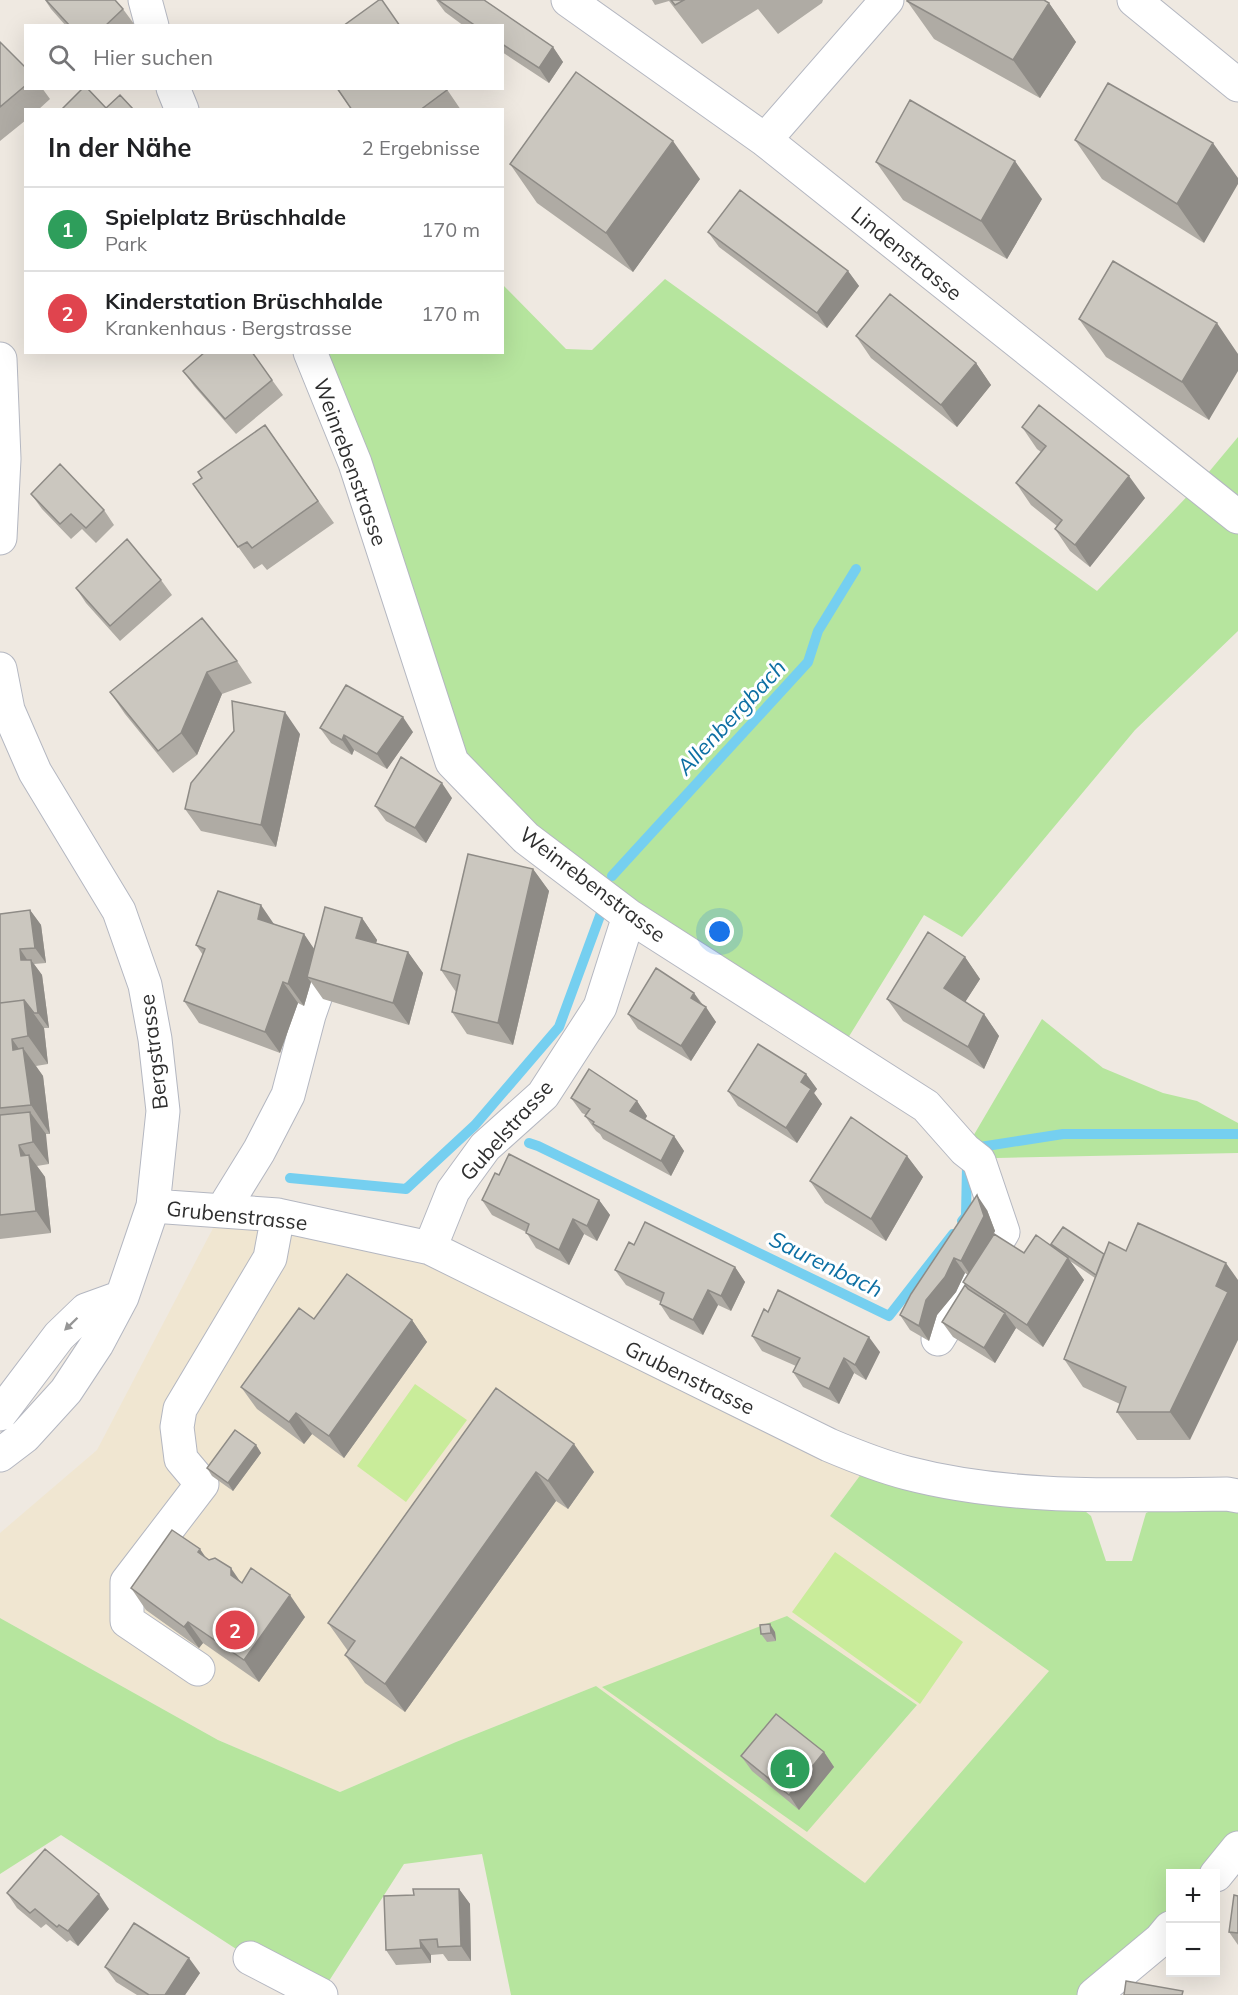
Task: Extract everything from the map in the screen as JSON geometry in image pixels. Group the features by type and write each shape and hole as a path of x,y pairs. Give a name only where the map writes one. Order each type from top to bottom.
{"street":[{"path":"145,0 151,24"},
{"name":"Lindenstrasse","path":"568,0 765,141 1238,517"},
{"path":"765,141 887,0"},
{"path":"1134,0 1238,85"},
{"path":"174,90 181,108"},
{"name":"Weinrebenstrasse","path":"311,354 358,473 452,762 526,838 628,916 926,1106 972,1156 1003,1232 938,1339"},
{"path":"0,359 4,459 0,538"},
{"name":"Bergstrasse","path":"0,669 8,710 35,772 119,911 146,985 155,1039 162,1111 153,1206 122,1297 97,1344 66,1391 26,1436 0,1455"},
{"name":"Gubelstrasse","path":"430,1248 453,1191 485,1147 543,1095 600,1007 628,916"},
{"path":"222,1211 259,1151 288,1095 309,1015 333,947"},
{"name":"Grubenstrasse","path":"153,1206 278,1215 430,1248 829,1446 870,1462 909,1473 983,1487 1114,1496 1227,1494 1238,1496"},
{"path":"198,1669 127,1621 127,1582 201,1484 181,1459 177,1427 180,1409 270,1258 278,1215"},
{"path":"0,1414 59,1336 86,1310 122,1297"},
{"path":"1220,1869 1238,1848"},
{"path":"1094,1995 1166,1933"},
{"path":"250,1958 321,1995"}],"shaded area":[{"path":"222,1211 430,1248 870,1462 830,1516 1049,1671 865,1883 596,1686 456,1742 340,1792 218,1740 0,1618 0,1533 97,1450"}],"green space":[{"path":"665,279 1097,591 1198,485 1238,437 1238,631 1135,730 962,937 924,915 840,1051 629,916 452,762 309,354 504,354 504,286 566,349 592,350"},
{"path":"1042,1019 1103,1068 1163,1093 1197,1101 1238,1123 1238,1153 997,1158 979,1161 965,1150"},
{"path":"415,1384 467,1420 406,1502 357,1466"},
{"path":"870,1462 1063,1493 1091,1516 1106,1561 1132,1561 1146,1513 1186,1494 1238,1496 1238,1848 1220,1869 1166,1869 1166,1932 1094,1995 511,1995 482,1854 404,1864 320,1995 250,1958 61,1835 0,1874 0,1618 218,1740 340,1792 456,1742 596,1686 865,1883 1049,1671 830,1516"},
{"path":"835,1552 963,1642 920,1704 792,1612"},
{"path":"787,1616 917,1705 807,1832 602,1687"}],"building":[{"path":"46,0 115,0 123,9 107,24 68,24"},
{"path":"382,0 399,24 346,24"},
{"path":"438,0 484,0 553,47 539,68 504,45 504,24 473,24"},
{"path":"671,0 684,0 675,5"},
{"path":"907,0 1044,0 1049,3 1013,60"},
{"path":"0,42 24,66 24,87 0,107"},
{"path":"576,72 673,141 606,233 510,164"},
{"path":"1108,83 1213,143 1177,204 1075,140"},
{"path":"81,90 89,90 106,108 63,108"},
{"path":"338,90 447,90 423,108 351,108"},
{"path":"120,95 132,108 106,108"},
{"path":"910,100 1015,161 981,221 876,162"},
{"path":"740,190 848,271 817,313 708,232"},
{"path":"1113,261 1217,323 1182,382 1079,319"},
{"path":"890,294 976,363 941,405 856,336"},
{"path":"203,354 253,354 272,380 225,419 183,371"},
{"path":"1039,405 1129,476 1075,545 1055,529 1062,520 1016,483 1046,446 1022,427"},
{"path":"265,425 318,501 252,548 247,542 238,547 193,484 202,478 198,472"},
{"path":"60,464 104,510 86,528 71,514 60,524 31,494"},
{"path":"127,539 161,580 110,626 76,588"},
{"path":"202,618 237,661 207,672 181,733 158,751 110,692"},
{"path":"346,685 403,717 377,754 344,735 342,740 320,728"},
{"path":"232,701 285,712 261,825 185,809 191,783 234,731"},
{"path":"401,757 442,783 415,828 375,806"},
{"path":"468,854 533,869 498,1023 452,1012 460,975 441,970"},
{"path":"218,891 261,905 258,919 304,934 288,984 283,982 265,1032 184,1001 205,949 196,945"},
{"path":"325,907 362,918 356,938 408,952 393,1003 307,977"},
{"path":"30,910 35,948 20,949 21,960 31,960 38,1013 34,1013 24,1000 0,1003 0,914"},
{"path":"928,932 965,957 944,988 984,1014 968,1047 887,999"},
{"path":"656,968 694,993 691,998 706,1007 681,1046 628,1014"},
{"path":"24,1000 28,1036 12,1039 13,1050 23,1048 31,1105 0,1108 0,1003"},
{"path":"758,1044 806,1074 801,1082 811,1089 786,1128 728,1091"},
{"path":"589,1069 637,1101 630,1111 674,1136 661,1161 593,1124 594,1122 585,1116 590,1109 571,1098"},
{"path":"30,1112 33,1142 19,1145 21,1156 29,1155 36,1211 0,1215 0,1115"},
{"path":"851,1117 907,1156 871,1219 810,1181"},
{"path":"509,1154 599,1200 587,1226 573,1219 559,1250 526,1233 529,1224 482,1200 495,1173 499,1175"},
{"path":"977,1195 984,1216 961,1261 954,1258 945,1277 926,1300 919,1326 900,1315 911,1294"},
{"path":"645,1222 735,1267 721,1296 708,1290 693,1320 660,1304 664,1293 615,1270 629,1242 634,1245"},
{"path":"1138,1223 1226,1263 1216,1286 1228,1292 1170,1412 1117,1412 1126,1387 1064,1359 1109,1242 1126,1251"},
{"path":"1063,1227 1104,1254 1096,1275 1051,1244"},
{"path":"994,1234 1024,1253 1036,1235 1068,1258 1027,1325 963,1282"},
{"path":"347,1274 412,1320 329,1436 296,1413 289,1422 241,1387 299,1308 314,1319"},
{"path":"965,1285 1005,1313 984,1348 942,1322"},
{"path":"778,1290 869,1337 855,1365 844,1358 829,1389 793,1372 800,1358 752,1336 764,1309 768,1312"},
{"path":"496,1388 574,1444 548,1481 536,1472 385,1684 345,1655 355,1641 328,1623"},
{"path":"235,1430 256,1445 228,1483 207,1468"},
{"path":"172,1530 200,1549 198,1552 209,1560 215,1558 231,1568 231,1575 242,1583 251,1568 290,1595 244,1660 188,1622 184,1627 131,1588"},
{"path":"770,1624 771,1633 761,1634 760,1625"},
{"path":"776,1714 824,1752 789,1795 741,1756"},
{"path":"45,1849 99,1894 68,1931 59,1925 57,1927 35,1909 30,1913 7,1893"},
{"path":"413,1889 459,1889 461,1946 438,1947 437,1939 420,1940 421,1948 386,1950 384,1896 414,1895"},
{"path":"1234,1895 1238,1896 1238,1933 1229,1932"},
{"path":"134,1923 189,1958 165,1995 149,1995 105,1967"},
{"path":"1126,1981 1183,1991 1182,1995 1124,1995"}],"waterway":[{"name":"Allenbergbach","path":"612,876 808,662 818,631 856,569"},
{"name":"Allenbergbach","path":"290,1178 406,1189 475,1125 559,1027 601,913"},
{"name":"Saurenbach","path":"962,1221 966,1216 967,1166 980,1147 1063,1134 1238,1134"},
{"name":"Saurenbach","path":"529,1143 889,1316 953,1234"}],"place":[{"name":"Kinderstation Brüschhalde","path":"235,1630"},
{"name":"Spielplatz Brüschhalde","path":"790,1769"}]}
